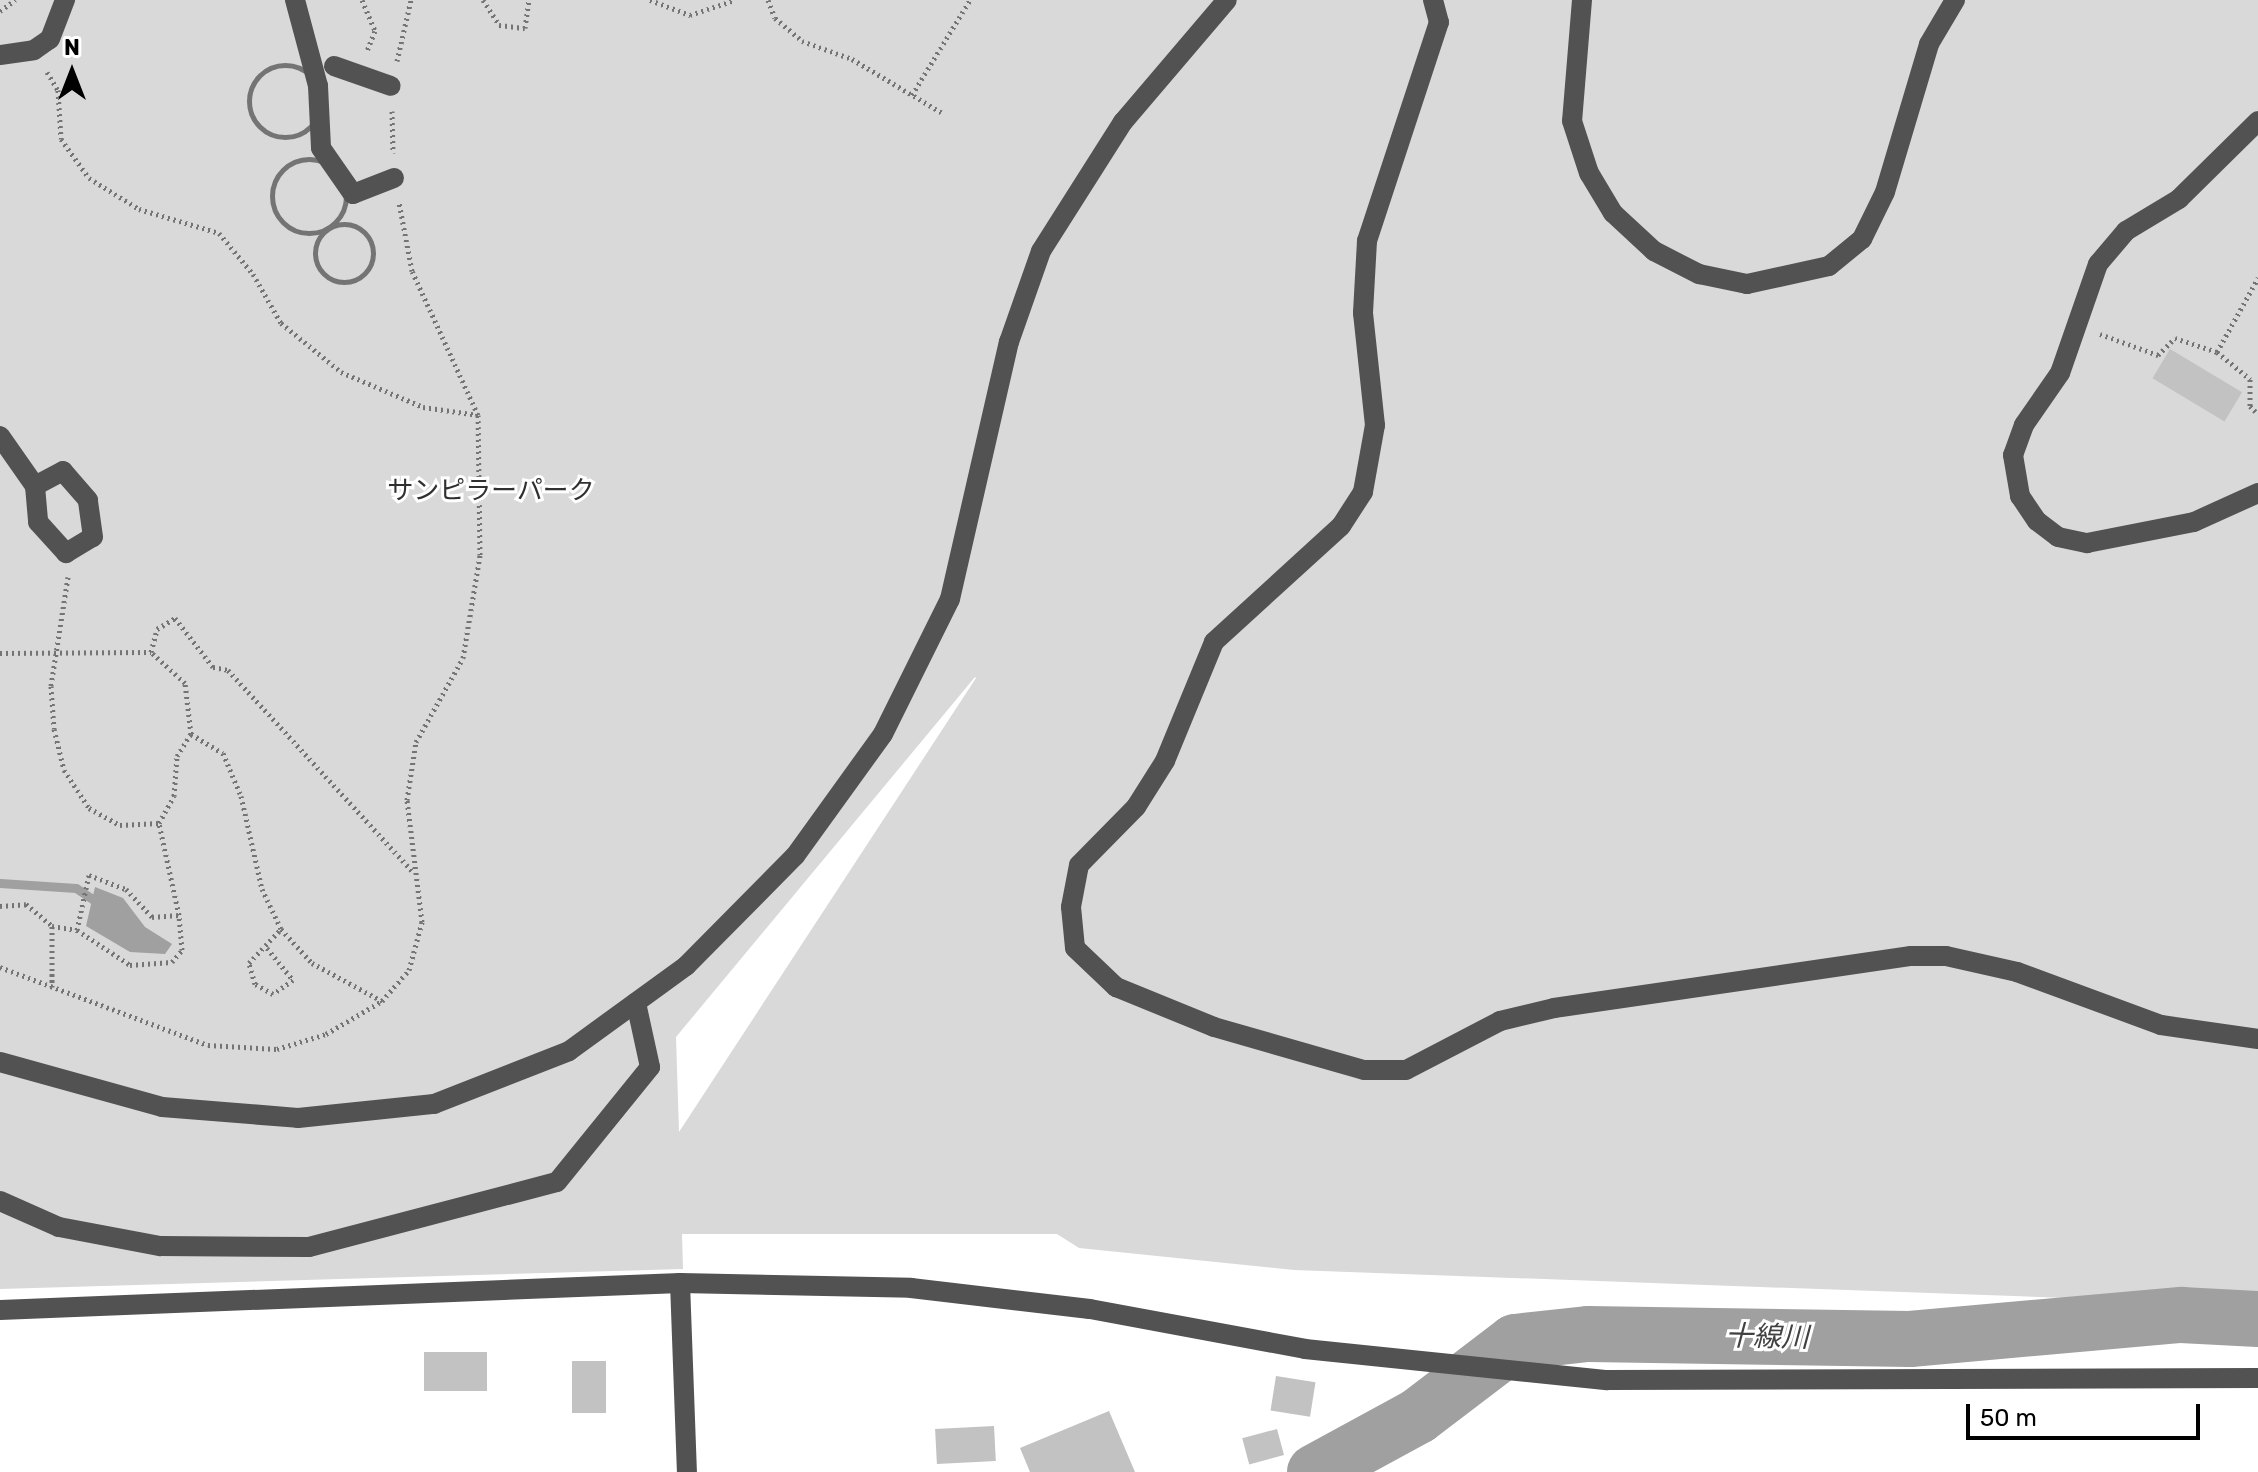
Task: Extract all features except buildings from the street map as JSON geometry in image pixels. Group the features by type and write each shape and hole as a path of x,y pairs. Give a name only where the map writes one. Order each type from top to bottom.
{"street":[{"path":"0,55 34,50 60,23 65,0"},
{"path":"295,0 318,86 321,148 353,194 394,178"},
{"path":"0,1062 162,1107 313,1116 434,1104 569,1051 686,966 795,856 883,734 950,599 1009,342 1041,251 1123,122 1227,0"},
{"path":"1433,0 1439,22 1367,241 1363,313 1375,425 1363,492 1341,526 1214,642 1165,761 1136,807 1079,865 1071,907 1075,948 1116,987 1214,1027 1364,1070 1406,1070 1500,1021 1554,1008 1911,956 1946,956 2017,972 2161,1025 2258,1039"},
{"path":"1582,0 1572,121 1589,173 1613,213 1654,251 1699,274 1747,284 1829,266 1862,239 1885,192 1929,44 1955,0"},
{"path":"334,66 391,86"},
{"path":"2258,121 2179,199 2126,231 2098,264 2060,373 2024,425 2013,455 2020,496 2037,521 2058,537 2087,543 2139,537 2194,522 2258,493"},
{"path":"0,436 35,486 38,522 66,553 93,537 88,500 63,471 35,486"},
{"path":"0,1201 59,1227 160,1246 309,1247 557,1182 650,1067 636,1003"},
{"path":"0,1310 680,1283 911,1288 1090,1309 1305,1349 1495,1371 1623,1381 2258,1378"},
{"path":"680,1283 687,1472"}],"path":[{"path":"0,11 15,0"},
{"path":"362,0 374,19 372,43"},
{"path":"0,967 208,1045 277,1049 326,1034 382,1001 409,970 422,922 407,800 416,742 463,658 480,555 478,415 412,271 394,178 391,86 411,0"},
{"path":"483,0 499,25 525,28 529,0"},
{"path":"650,0 690,15 735,0"},
{"path":"768,0 775,18 802,41 852,59 944,114"},
{"path":"912,95 970,0"},
{"path":"34,50 58,90 61,139 89,178 139,209 219,233 253,274 281,323 341,372 423,407 478,415"},
{"path":"292,65 318,86 315,121 295,135 272,134 254,119 249,95 269,68 292,65"},
{"path":"332,227 318,239 318,265 338,281 356,279 370,265 367,236 351,225 332,227 308,233 286,225 272,192 292,163 316,160 337,172 345,206 332,227"},
{"path":"2217,352 2258,278"},
{"path":"2077,325 2158,355 2175,338 2217,352 2250,379 2250,406 2258,414"},
{"path":"66,553 64,617 51,686 64,770 89,808 120,825 159,823"},
{"path":"151,652 157,629 175,618 213,667 228,670 414,873"},
{"path":"0,653 151,652 185,683 191,734 177,756 174,796 159,823 179,915 182,950 172,962 130,965 77,930 52,926 26,904 0,906"},
{"path":"191,734 223,753 241,796 262,889 281,929 312,963 382,1001"},
{"path":"77,930 89,875 126,889 152,917 179,915"},
{"path":"52,926 52,987"},
{"path":"267,948 293,980 273,994 255,984 249,963 267,948 281,929"}],"green space":[{"name":"サンピラーパーク","path":"0,0 2258,0 2258,1305 1294,1270 1079,1248 1057,1234 682,1234 683,1269 0,1289","holes":["976,678 679,1132 676,1037"]}],"shaded area":[{"path":"95,887 123,898 145,927 172,944 165,954 130,952 86,926"}],"waterway":[{"path":"0,883 76,888 101,905"},
{"name":"十線川","path":"1315,1472 1418,1416 1515,1342 1588,1334 1910,1339 2181,1315 2258,1319"}]}
